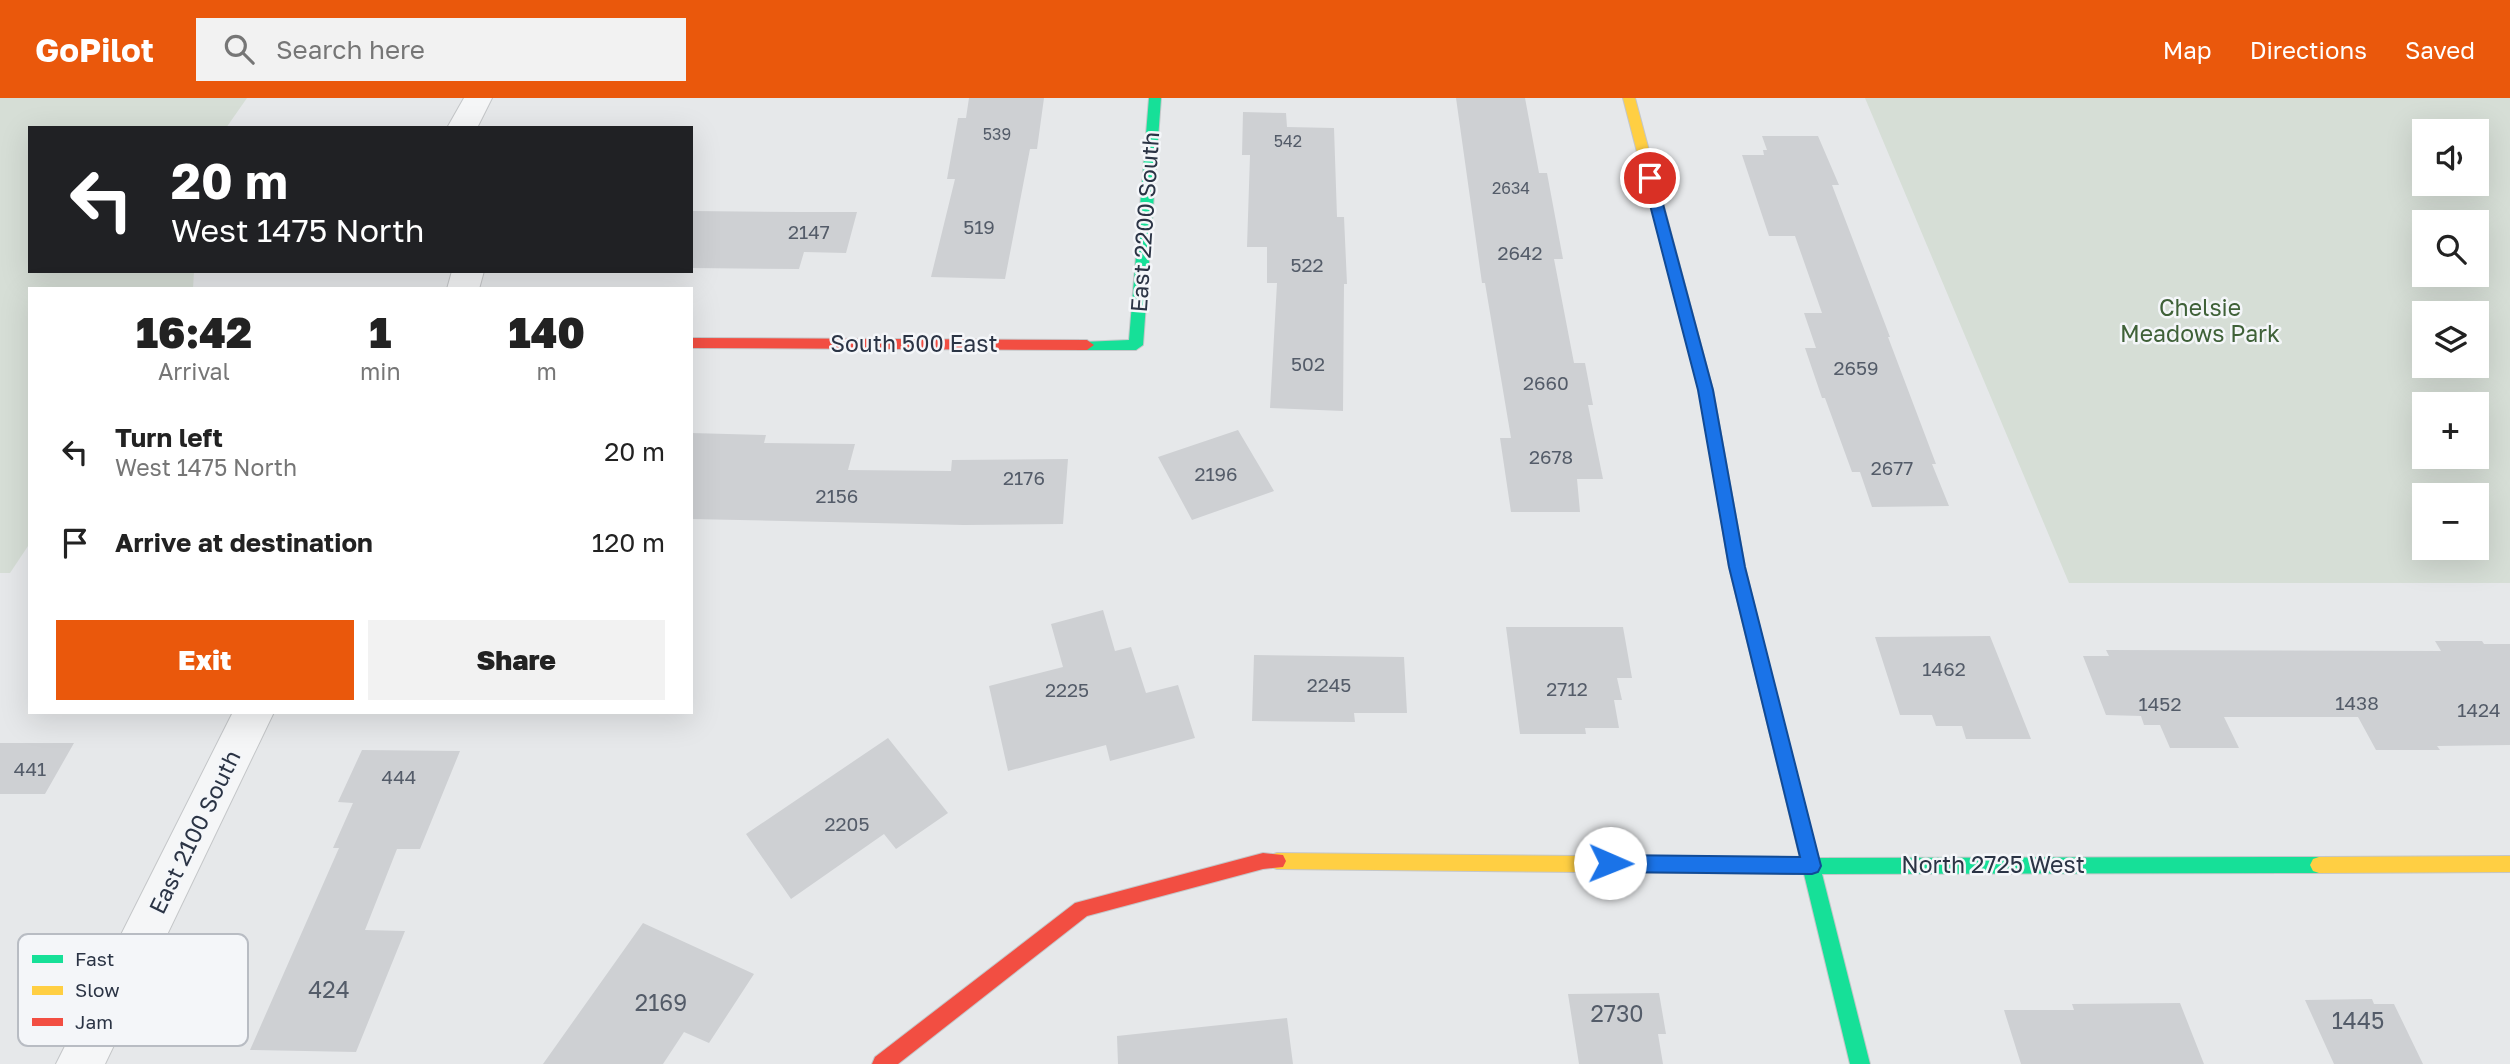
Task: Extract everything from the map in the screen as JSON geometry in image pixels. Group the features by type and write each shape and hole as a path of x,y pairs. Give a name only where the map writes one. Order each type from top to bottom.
{"street":[{"path":"462,126 478,98"},
{"name":"East 2200 South","path":"1136,345 1155,98"},
{"path":"1629,98 1706,390 1737,567 1860,1064"},
{"name":"South 500 East","path":"693,343 1136,345"},
{"name":"East 2100 South","path":"144,934 253,714"},
{"name":"North 2725 West","path":"882,1064 1082,909 1263,861 1812,866 2509,867"},
{"name":"East 2100 South","path":"80,1064 89,1046"}],"green space":[{"path":"0,98 247,98 227,126 28,126 28,273 194,273 193,287 28,287 28,546 10,573 0,573"},
{"name":"Chelsie Meadows Park","path":"1865,98 2510,98 2510,583 2069,583"}],"building":[{"path":"969,98 1044,98 1037,149 1030,149 1005,279 931,277 955,179 947,179 958,118 966,118"},
{"path":"1456,98 1525,98 1539,173 1547,173 1563,259 1554,259 1574,363 1585,363 1593,405 1588,405 1603,479 1577,479 1580,512 1511,512 1500,438 1511,438 1485,283 1482,283"},
{"path":"1243,112 1286,113 1287,127 1334,128 1337,217 1344,217 1347,284 1344,284 1343,411 1270,408 1277,283 1267,283 1267,247 1247,247 1250,155 1242,155"},
{"path":"1762,136 1818,136 1839,185 1832,185 1890,337 1936,464 1932,464 1949,506 1872,507 1860,472 1852,472 1805,348 1816,348 1804,313 1822,313 1795,236 1769,236 1742,155 1764,155 1763,150 1767,150"},
{"path":"693,211 857,212 846,253 804,252 799,269 693,268"},
{"path":"1238,430 1274,491 1192,520 1158,457"},
{"path":"693,433 766,435 764,443 855,444 848,470 951,471 952,460 1068,459 1063,524 964,525 693,519"},
{"path":"1103,610 1115,651 1131,647 1146,693 1178,685 1195,738 1110,761 1106,745 1008,771 989,686 1063,667 1051,624"},
{"path":"1506,627 1623,627 1632,678 1617,678 1622,700 1614,700 1619,728 1585,728 1586,734 1520,734"},
{"path":"1990,636 2031,739 1966,739 1962,726 1936,726 1932,715 1900,715 1875,637"},
{"path":"2435,641 2510,644 2510,745 2437,746 2440,750 2376,750 2358,717 2224,717 2239,748 2170,748 2160,725 2144,725 2141,716 2106,715 2083,656 2109,656 2106,650 2441,651"},
{"path":"1254,655 1404,657 1407,713 1354,713 1355,722 1252,721"},
{"path":"888,738 948,813 896,849 884,834 791,899 746,834"},
{"path":"0,743 74,743 45,794 0,794"},
{"path":"362,750 460,751 420,849 397,849 365,930 405,931 356,1052 250,1050 339,848 333,848 353,803 338,802"},
{"path":"643,923 754,974 709,1043 684,1032 663,1064 543,1064"},
{"path":"1659,993 1666,1034 1658,1034 1663,1064 1579,1064 1568,994"},
{"path":"2372,999 2374,1004 2394,1004 2423,1064 2334,1064 2305,1000"},
{"path":"2180,1003 2204,1064 2021,1064 2004,1010 2074,1010 2072,1004"},
{"path":"1287,1018 1293,1064 1118,1064 1117,1036"}],"traffic: fast":[{"path":"1087,345 1136,345 1155,98"},
{"path":"1766,685 1860,1064"},
{"path":"1794,866 2319,865"}],"traffic: slow":[{"path":"1629,98 1706,390 1737,567 1766,685"},
{"path":"1277,861 1794,866"},
{"path":"2319,865 2510,864"}],"traffic: jam":[{"path":"693,343 1087,345"},
{"path":"882,1064 1082,909 1263,861 1277,861"}],"route":[{"path":"1610,863 1812,866 1737,567 1706,390 1650,178"}]}
